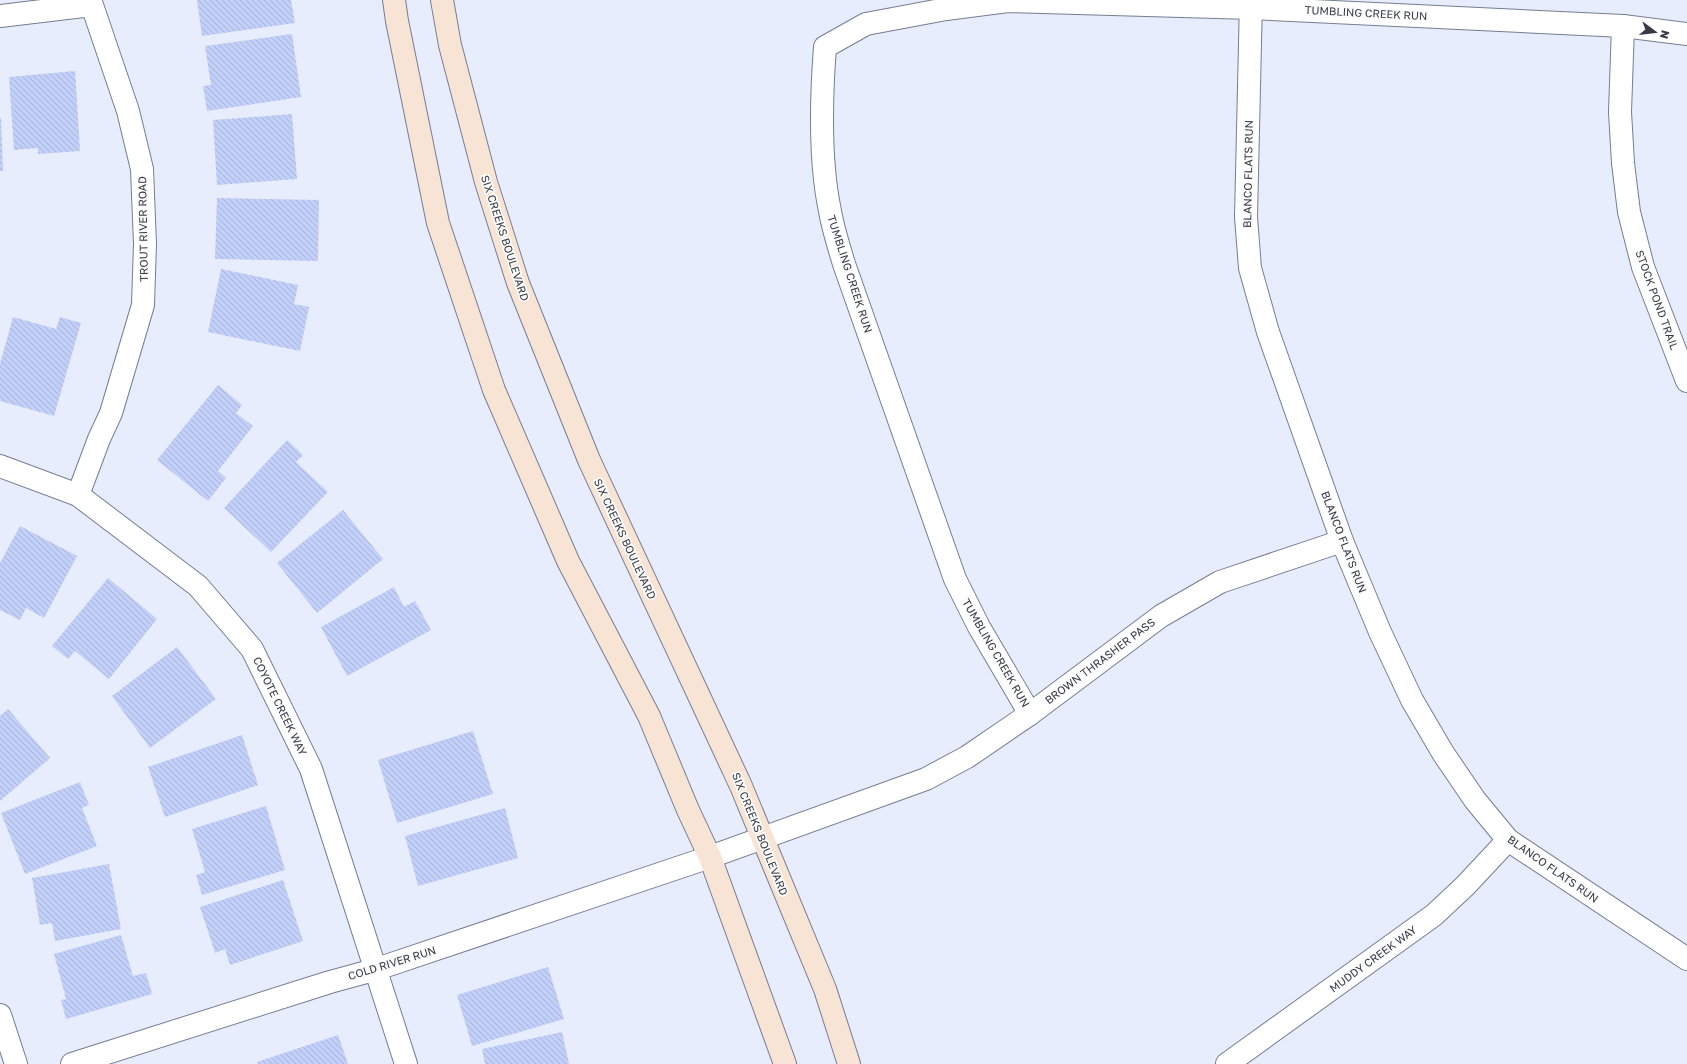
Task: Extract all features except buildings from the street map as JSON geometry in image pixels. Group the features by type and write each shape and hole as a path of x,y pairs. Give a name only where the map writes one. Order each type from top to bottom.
{"street":[{"path":"394,0 438,223 494,390 568,561 649,716 688,810 710,857 785,1064"},
{"name":"SIX CREEKS BOULEVARD","path":"442,0 450,45 486,182 518,282 588,460 741,786 825,989 849,1064"},
{"name":"TUMBLING CREEK RUN","path":"1030,714 979,627 955,579 844,264 830,211 824,163 821,101 824,47 866,24 946,8 1008,1 1251,4 1623,26 1687,34"},
{"name":"BLANCO FLATS RUN","path":"1251,4 1246,217 1250,268 1268,332 1342,541 1380,632 1412,700 1444,753 1475,800 1508,840 1687,959"},
{"name":"TROUT RIVER ROAD","path":"0,16 92,5 128,111 142,169 145,244 143,306 111,413 99,439 78,495"},
{"name":"STOCK POND TRAIL","path":"1623,26 1620,112 1623,163 1630,212 1643,267 1687,382"},
{"name":"COYOTE CREEK WAY","path":"0,466 78,495 198,586 252,649 311,769 374,970 406,1064"},
{"name":"BROWN THRASHER PASS","path":"710,857 926,779 967,756 1030,714 1161,616 1220,582 1342,541"},
{"name":"MUDDY CREEK WAY","path":"1227,1064 1434,915 1465,886 1508,840"},
{"name":"COLD RIVER RUN","path":"72,1064 330,982 374,970 710,857"},
{"path":"0,1015 16,1064"}]}
